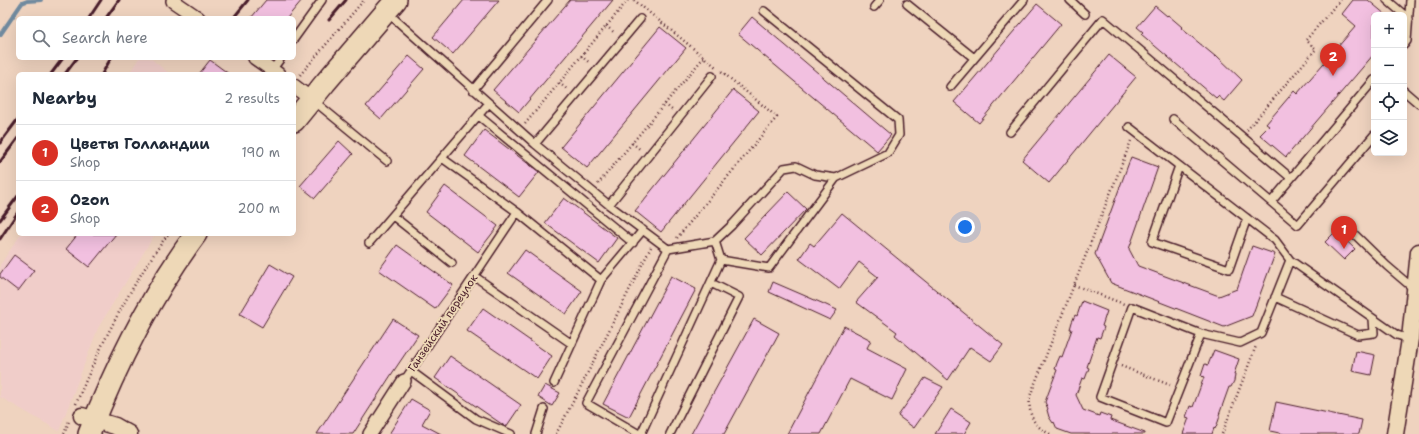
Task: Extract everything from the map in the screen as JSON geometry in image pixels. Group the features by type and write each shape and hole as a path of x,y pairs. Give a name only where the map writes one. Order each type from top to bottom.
{"main road":[{"path":"296,111 300,91 387,4"},
{"path":"81,422 91,392 121,328 161,260 179,236"},
{"path":"81,422 115,370 140,322 174,264 195,236"}],"street":[{"path":"173,1 195,16"},
{"path":"258,60 275,72"},
{"path":"1395,434 1415,341 1416,290 1419,252"},
{"name":"Ганзейский переулок","path":"371,434 408,376"},
{"path":"81,422 115,426 129,434"}],"lane":[{"path":"296,36 322,0"},
{"path":"473,90 548,0"},
{"path":"874,7 880,0"},
{"path":"950,87 1024,0"},
{"path":"1070,0 1085,14"},
{"path":"1386,0 1409,19"},
{"path":"1407,41 1410,0"},
{"path":"387,4 473,90 520,131 592,192 668,249 715,241 732,225 784,168 796,166 816,175 836,178"},
{"path":"907,4 974,58"},
{"path":"721,260 769,268 836,178 888,152 899,136 898,120 764,11"},
{"path":"535,144 640,19"},
{"path":"1010,132 1103,19 1290,178"},
{"path":"275,72 280,60"},
{"path":"609,205 712,76"},
{"path":"1271,202 1371,84"},
{"path":"300,91 387,161"},
{"path":"1407,96 1419,104"},
{"path":"369,243 489,103"},
{"path":"478,116 633,243"},
{"path":"1172,119 1298,225 1371,139"},
{"path":"1132,130 1275,240 1290,260 1397,336 1415,341"},
{"path":"442,158 517,212 601,280"},
{"path":"1179,166 1152,242 1230,269 1247,218"},
{"name":"Ганзейский переулок","path":"408,376 517,212"},
{"path":"393,216 452,263"},
{"path":"1343,223 1387,266 1416,290"},
{"path":"554,383 601,280 643,230"},
{"path":"668,249 586,402 640,434 721,260 715,241"},
{"path":"1201,334 1166,423 1100,397 1132,307 1201,334 1240,343 1261,333 1290,260"},
{"path":"474,276 572,344"},
{"path":"670,434 739,297 711,283"},
{"path":"1275,297 1358,335 1374,334 1373,319"},
{"path":"408,376 476,419 511,434"},
{"path":"536,434 544,409"}],"path":[{"path":"300,91 364,0"},
{"path":"520,131 628,0"},
{"path":"634,0 777,117 668,249"},
{"path":"1242,137 1316,49 1306,40 1340,0"},
{"path":"592,192 704,57"},
{"path":"1050,434 1043,431 1034,422 1029,407 1030,396 1074,285 1132,130"},
{"path":"64,434 81,422 88,374 111,328 157,249 167,236"},
{"path":"556,434 655,239"},
{"path":"1074,285 1132,307"},
{"path":"1222,434 1261,333"},
{"path":"1113,364 1180,388"},
{"path":"575,398 586,402"}],"shaded area":[{"path":"138,60 152,60 168,72 130,72"},
{"path":"20,236 154,236 98,328 59,431 0,397 0,265"}],"building":[{"path":"266,0 302,0 289,16 253,16"},
{"path":"464,0 499,0 453,54 433,37"},
{"path":"570,0 613,0 519,112 493,90"},
{"path":"1353,0 1368,0 1382,12 1371,12 1371,58 1286,157 1260,135 1269,126 1266,124 1294,91 1297,94 1356,26 1342,14"},
{"path":"1037,4 1061,24 979,123 954,102"},
{"path":"1155,6 1167,16 1168,15 1182,27 1181,28 1216,57 1217,56 1242,80 1224,101 1218,96 1216,98 1141,34 1143,32 1137,27"},
{"path":"752,17 891,135 877,151 738,34"},
{"path":"660,27 686,48 587,168 561,147"},
{"path":"1109,55 1136,77 1049,183 1022,160"},
{"path":"409,56 424,69 381,119 366,106"},
{"path":"210,60 226,72 201,72"},
{"path":"733,90 759,111 661,232 635,211"},
{"path":"484,130 539,172 519,197 465,156"},
{"path":"339,141 353,154 315,198 300,186"},
{"path":"1131,157 1158,167 1129,249 1138,266 1219,296 1237,289 1252,246 1275,254 1252,316 1224,327 1111,283 1095,254"},
{"path":"445,186 498,226 478,252 426,212"},
{"path":"788,192 806,209 762,255 744,238"},
{"path":"564,198 617,238 599,263 545,223"},
{"path":"842,213 1003,345 991,361 970,347 948,380 895,335 897,332 856,302 878,277 859,262 839,289 799,259 810,243 814,246"},
{"path":"1336,231 1355,249 1344,260 1325,242"},
{"path":"76,236 114,236 89,267 66,249"},
{"path":"397,245 453,285 435,309 379,270"},
{"path":"525,250 582,291 566,314 508,273"},
{"path":"14,255 34,270 18,291 0,277 0,274"},
{"path":"270,264 292,277 262,327 240,314"},
{"path":"671,276 696,289 629,417 603,404"},
{"path":"773,282 837,310 830,320 769,292"},
{"path":"1082,301 1107,311 1102,326 1104,327 1100,338 1097,337 1087,367 1089,368 1085,379 1082,378 1076,395 1083,410 1099,416 1100,413 1111,417 1110,420 1145,434 1071,434 1057,429 1054,422 1053,423 1049,417 1045,402 1057,370 1055,369 1057,363 1060,356 1062,357 1072,329 1070,329 1072,322 1075,315 1077,316"},
{"path":"483,308 552,356 537,379 467,331"},
{"path":"393,319 418,335 353,434 317,434"},
{"path":"754,319 779,333 724,434 691,434"},
{"path":"844,326 871,340 867,348 907,369 892,400 850,379 821,434 787,434"},
{"path":"1214,350 1239,359 1234,374 1234,381 1231,387 1229,387 1218,422 1212,434 1183,434 1189,418 1186,417 1190,406 1193,407 1204,377 1201,376 1205,364 1208,365"},
{"path":"1356,351 1375,355 1371,375 1352,371"},
{"path":"450,356 521,405 506,427 435,378"},
{"path":"925,378 943,387 914,428 898,416"},
{"path":"545,385 560,393 552,406 538,397"},
{"path":"411,399 430,410 422,424 441,434 389,434"},
{"path":"1276,402 1362,420 1359,434 1284,434 1270,431"},
{"path":"951,409 971,422 964,434 935,434"}],"waterway":[{"path":"0,35 22,3 41,0"}],"railway":[{"path":"90,16 101,0"},
{"path":"107,16 119,0"},
{"path":"235,16 248,0"},
{"path":"329,20 346,0"},
{"path":"52,72 62,60"},
{"path":"66,72 76,60"},
{"path":"103,72 110,60"},
{"path":"0,143 16,122"},
{"path":"0,162 16,141"},
{"path":"0,220 16,199"},
{"path":"0,239 16,215"}],"place":[{"name":"Ozon","path":"1333,76"},
{"name":"Цветы Голландии","path":"1344,249"}]}
